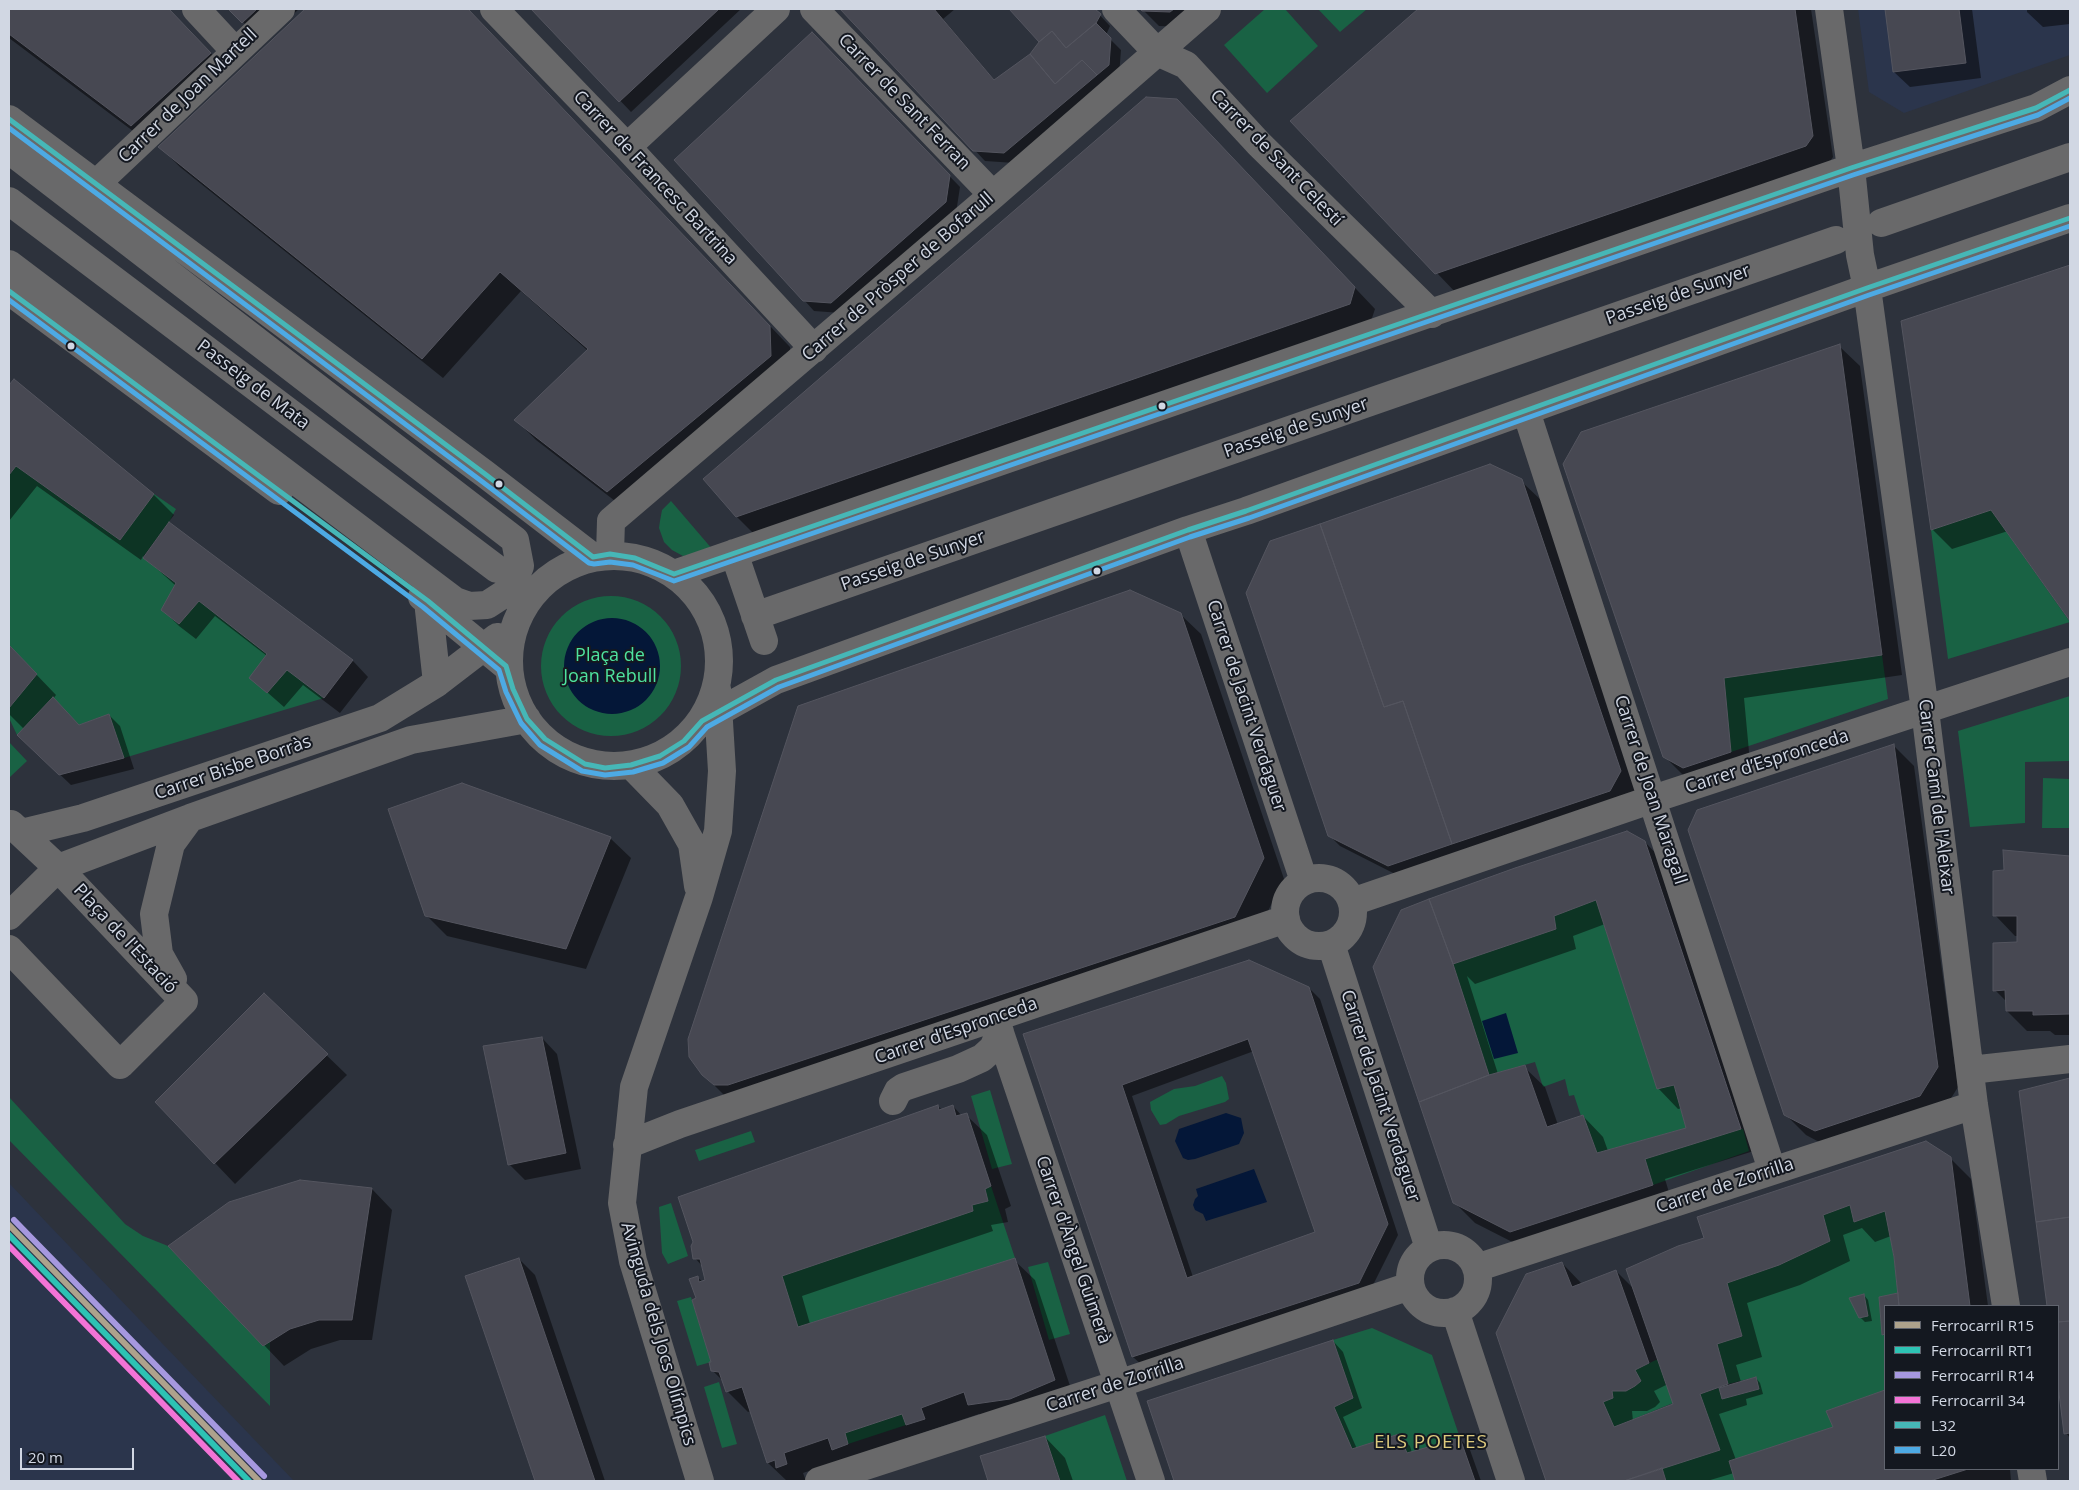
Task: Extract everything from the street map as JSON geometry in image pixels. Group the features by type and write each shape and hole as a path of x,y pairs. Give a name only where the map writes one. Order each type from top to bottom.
{"street":[{"path":"196,9 235,51"},
{"name":"Carrer de Joan Martell","path":"96,184 281,9"},
{"name":"Carrer de Francesc Bartrina","path":"494,9 627,147 814,349"},
{"path":"627,147 776,9"},
{"name":"Carrer de Sant Ferran","path":"814,9 993,195"},
{"name":"Carrer de Sant Celestí","path":"1116,9 1157,52 1186,64 1259,144 1432,314"},
{"name":"Carrer de Pròsper de Bofarull","path":"602,556 611,521 814,349 1207,9"},
{"name":"Carrer Camí de l'Aleixar","path":"1829,9 1851,168 1860,255 1867,288 1924,710 1974,1105 2006,1305"},
{"path":"2036,108 2070,90"},
{"path":"2070,96 1851,168 674,574 635,558 602,556 559,571 524,606 507,641 506,666 513,689 526,719 545,739 586,764 605,768 631,765 660,756 684,741 712,708 776,680 1188,530 1867,288 2070,218"},
{"path":"9,119 485,474 602,556"},
{"path":"9,150 514,540 518,549 520,566 510,590 486,605 469,606 455,601 9,264"},
{"path":"1881,223 2070,156"},
{"name":"Passeig de Mata","path":"9,201 497,569"},
{"name":"Passeig de Sunyer","path":"734,553 759,628 1836,240"},
{"path":"12,300 428,601 506,666"},
{"name":"Carrer de Joan Maragall","path":"1526,410 1654,800 1772,1170"},
{"name":"Carrer de Jacint Verdaguer","path":"1188,530 1304,881"},
{"name":"Avinguda dels Jocs Olímpics","path":"674,574 691,590 706,614 716,642 719,671 712,708 722,771 718,831 699,897 634,1087 622,1203 633,1262 700,1481"},
{"path":"428,601 437,683"},
{"name":"Carrer Bisbe Borràs","path":"15,828 84,818 380,718 437,683 514,624"},
{"name":"Carrer d’Espronceda","path":"1352,902 2070,662"},
{"name":"Carrer Bisbe Borràs","path":"58,868 190,818 411,740 526,719"},
{"name":"Avinguda dels Jocs Olímpics","path":"631,765 670,805 692,844 699,897"},
{"name":"Carrer Bisbe Borràs","path":"184,1001 159,954 154,914 171,844 190,818"},
{"name":"Plaça de l'Estació","path":"9,949 120,1065 184,1001 58,868 15,828"},
{"name":"Plaça de l'Estació","path":"9,916 58,868"},
{"path":"1317,878 1336,882 1346,890 1352,902 1353,915 1350,927 1342,938 1331,944 1318,946 1306,944 1291,931 1286,919 1286,906 1290,894 1304,881 1317,878"},
{"name":"Carrer d’Espronceda","path":"627,1145 680,1124 997,1025 1286,919"},
{"name":"Carrer de Jacint Verdaguer","path":"1331,944 1429,1248"},
{"path":"892,1101 898,1091 904,1088 958,1069 982,1058 993,1048 997,1025"},
{"name":"Carrer d'Àngel Guimerà","path":"997,1025 1151,1481"},
{"path":"1970,1070 2070,1060"},
{"name":"Carrer de Zorrilla","path":"1476,1268 1974,1105"},
{"path":"1441,1244 1460,1248 1470,1257 1476,1268 1478,1281 1474,1294 1466,1304 1455,1311 1442,1313 1430,1310 1415,1298 1410,1286 1410,1273 1414,1261 1429,1248 1441,1244"},
{"name":"Carrer de Zorrilla","path":"819,1481 1118,1384 1410,1286"},
{"path":"1455,1311 1511,1481"}],"shaded area":[{"path":"1858,9 2070,9 2070,55 1904,113 1869,92"},
{"path":"612,618 630,622 646,632 656,648 660,666 656,684 646,700 630,710 612,714 594,710 578,700 568,684 564,666 568,648 578,632 594,622"},
{"path":"1506,1013 1518,1053 1494,1059 1482,1021"},
{"path":"1226,1113 1241,1118 1244,1133 1239,1144 1195,1159 1188,1160 1183,1158 1175,1141 1179,1129"},
{"path":"1254,1169 1267,1202 1206,1221 1203,1214 1195,1210 1193,1205 1198,1196 1196,1189"},
{"path":"9,1183 47,1223 294,1481 9,1481"}],"green space":[{"path":"1265,9 1285,9 1318,46 1267,93 1224,45"},
{"path":"1318,9 1367,9 1340,32"},
{"path":"16,466 120,540 154,494 176,509 169,522 143,557 176,583 162,610 179,624 199,601 324,698 124,758 109,714 79,725 53,697 17,735 9,718 9,708 37,674 9,645 9,475"},
{"path":"671,501 713,550 683,556 672,550 664,542 659,528 660,521 662,510"},
{"path":"1991,510 2070,622 1948,659 1931,530"},
{"name":"Plaça de Joan Rebull","path":"611,596 638,602 650,608 660,617 669,627 675,639 681,666 675,693 669,705 660,715 650,724 638,730 611,736 584,730 572,724 562,715 553,705 547,693 541,666 547,639 553,627 562,617 572,608 584,602"},
{"path":"1882,655 1888,699 1731,752 1724,678"},
{"path":"2070,696 2070,761 2025,762 2025,823 1970,827 1958,731"},
{"path":"9,742 27,761 10,777 9,776"},
{"path":"2043,778 2070,779 2070,828 2042,828"},
{"path":"1596,900 1657,1088 1674,1085 1686,1128 1597,1153 1574,1095 1569,1096 1565,1079 1543,1087 1535,1062 1489,1075 1453,964 1556,929 1554,916"},
{"path":"1222,1076 1226,1083 1229,1099 1225,1102 1179,1116 1166,1124 1160,1125 1151,1110 1150,1102 1174,1089 1195,1086"},
{"path":"990,1090 1012,1164 992,1169 971,1096"},
{"path":"9,1097 125,1224 143,1236 168,1246 263,1346 270,1341 270,1406 9,1140"},
{"path":"1743,1129 1749,1151 1653,1185 1645,1159"},
{"path":"751,1131 755,1142 699,1161 695,1150"},
{"path":"991,1186 1015,1258 798,1327 782,1276 973,1211 972,1205 988,1201 985,1189"},
{"path":"671,1203 688,1256 668,1264 662,1253 659,1207"},
{"path":"1850,1205 1854,1222 1885,1211 1894,1257 1898,1293 1879,1297 1882,1334 1884,1334 1884,1390 1826,1411 1833,1427 1729,1461 1735,1481 1666,1481 1662,1468 1720,1450 1700,1394 1719,1388 1722,1399 1759,1389 1756,1377 1728,1384 1717,1344 1742,1336 1727,1283 1779,1265 1830,1241 1823,1215"},
{"path":"1048,1262 1070,1334 1049,1340 1028,1267"},
{"path":"691,1297 711,1362 697,1366 677,1301"},
{"path":"1372,1328 1432,1355 1460,1438 1407,1453 1399,1434 1352,1449 1334,1407 1353,1397 1333,1340"},
{"path":"1658,1359 1673,1403 1614,1427 1603,1402 1613,1398 1612,1391 1626,1391 1635,1386 1641,1381 1635,1370"},
{"path":"719,1382 737,1444 722,1448 704,1387"},
{"path":"902,1414 906,1425 848,1444 845,1433"},
{"path":"1105,1415 1127,1481 1060,1481 1045,1436"}],"building":[{"path":"9,9 169,9 211,53 131,126 9,34"},
{"path":"228,9 257,9 242,23"},
{"path":"305,9 468,9 770,326 771,356 607,492 514,420 588,349 500,272 422,359 158,147"},
{"path":"531,9 719,9 619,102"},
{"path":"840,9 934,9 994,80 1030,54 1055,84 1082,60 1097,75 1004,153 973,151"},
{"path":"1009,9 1095,9 1101,14 1096,23 1066,48 1052,31 1039,42"},
{"path":"1140,9 1174,9 1170,12 1142,11"},
{"path":"1418,9 1795,9 1813,136 1806,146 1435,274 1290,121"},
{"path":"1885,9 1959,9 1966,63 1893,72"},
{"path":"1096,23 1111,38 1109,65 1097,75 1082,60 1055,84 1030,54 1039,42 1052,31 1066,48"},
{"path":"812,32 950,175 946,202 831,303 803,301 674,160"},
{"path":"1146,97 1177,99 1355,287 1350,304 736,517 703,479"},
{"path":"2070,265 2070,621 1991,510 1931,530 1901,321"},
{"path":"1840,344 1882,655 1724,678 1731,752 1683,768 1663,757 1563,464 1581,432"},
{"path":"14,379 154,494 120,540 16,466 9,475 9,385"},
{"path":"1490,464 1522,479 1621,771 1610,791 1452,844 1403,701 1384,707 1320,524"},
{"path":"169,522 353,660 324,698 287,670 267,693 249,678 267,654 199,601 179,624 161,610 176,583 143,558"},
{"path":"1320,524 1384,707 1403,701 1452,844 1388,866 1328,836 1246,593 1270,541"},
{"path":"1130,590 1181,613 1264,858 1235,917 728,1085 714,1085 702,1075 689,1057 688,1039 798,706"},
{"path":"9,645 37,674 9,708"},
{"path":"53,697 79,725 109,714 124,758 59,775 17,735"},
{"path":"1894,744 1938,1067 1920,1096 1815,1131 1784,1115 1688,830 1697,810"},
{"path":"462,783 611,837 566,949 425,916 388,809"},
{"path":"1627,831 1645,841 1741,1129 1645,1159 1653,1185 1510,1232 1453,1203 1419,1102 1489,1075 1525,1065 1547,1127 1583,1115 1597,1153 1686,1128 1674,1085 1657,1089 1596,900 1554,916 1556,929 1453,964 1429,899"},
{"path":"2003,850 2070,856 2070,1014 2033,1015 2033,1011 2006,1011 2005,990 1993,991 1993,943 2017,942 2017,916 1993,916 1993,871 2004,870"},
{"path":"1429,899 1453,964 1489,1075 1419,1102 1373,967 1401,910"},
{"path":"1249,960 1309,987 1388,1224 1359,1283 1132,1357 1023,1034","holes":["1248,1039 1315,1232 1187,1278 1122,1085"]},
{"path":"264,993 328,1054 214,1164 155,1102"},
{"path":"542,1037 566,1153 508,1165 483,1046"},
{"path":"2070,1078 2070,1217 2036,1222 2019,1091"},
{"path":"938,1105 939,1110 953,1105 956,1116 967,1113 991,1186 985,1189 988,1201 972,1205 973,1211 782,1276 798,1327 1015,1258 1055,1380 1010,1399 968,1405 964,1392 921,1408 925,1419 906,1425 902,1414 845,1433 848,1444 832,1450 828,1438 784,1453 787,1464 776,1468 775,1460 767,1463 742,1387 726,1392 719,1372 711,1371 709,1362 711,1362 692,1300 696,1298 689,1279 698,1276 699,1282 705,1280 700,1259 693,1259 691,1246 693,1242 678,1197"},
{"path":"1926,1141 1951,1157 1970,1305 1899,1305 1894,1257 1885,1211 1854,1222 1850,1205 1823,1215 1830,1241 1779,1265 1727,1283 1742,1336 1717,1344 1728,1384 1700,1394 1720,1450 1624,1481 1546,1481 1496,1333 1526,1274 1562,1262 1572,1287 1616,1270 1649,1363 1635,1370 1641,1381 1626,1391 1612,1391 1613,1398 1603,1402 1614,1427 1673,1404 1626,1269 1678,1246 1704,1238 1697,1217"},
{"path":"300,1180 372,1188 352,1320 319,1320 290,1329 263,1346 168,1246 229,1202"},
{"path":"2070,1217 2070,1321 2059,1322 2059,1305 2047,1305 2036,1222"},
{"path":"519,1258 595,1481 535,1481 465,1276"},
{"path":"1898,1293 1899,1305 1884,1305 1884,1334 1882,1335 1879,1297"},
{"path":"1864,1294 1868,1316 1859,1318 1849,1298"},
{"path":"2070,1321 2070,1433 2064,1434 2059,1393 2059,1322"},
{"path":"1333,1340 1353,1398 1334,1407 1352,1449 1399,1434 1407,1453 1460,1438 1475,1481 1174,1481 1147,1401"},
{"path":"1756,1377 1759,1389 1722,1399 1719,1388"},
{"path":"1884,1390 1884,1470 1965,1470 1930,1481 1735,1481 1729,1461 1833,1427 1826,1411"},
{"path":"1045,1436 1060,1481 988,1481 980,1456"},
{"path":"1662,1468 1666,1481 1624,1481"}],"rail line":[{"name":"R14","path":"14,1220 264,1476"},
{"name":"R15","path":"9,1225 259,1481"},
{"name":"RT1","path":"9,1235 249,1481"},
{"name":"34","path":"9,1246 238,1481"}],"transit line":[{"name":"L32","path":"9,119 485,474 593,557 610,554 635,558 674,574 1851,168 2036,108 2070,90"},
{"name":"L20","path":"9,128 589,563 610,562 633,565 674,581 1853,175 2038,115 2070,98"},
{"name":"L32","path":"9,291 428,601 506,666 513,689 527,719 545,739 585,764 605,768 631,765 660,756 684,741 702,721 776,680 1188,530 1246,511 1867,288 2070,218"},
{"name":"L20","path":"9,300 423,607 499,670 506,692 521,723 540,745 582,771 605,775 633,772 663,763 689,747 707,727 779,687 1190,537 1249,518 1869,295 2070,226"}],"district":[{"name":"ELS POETES","path":"1431,1443"}]}
